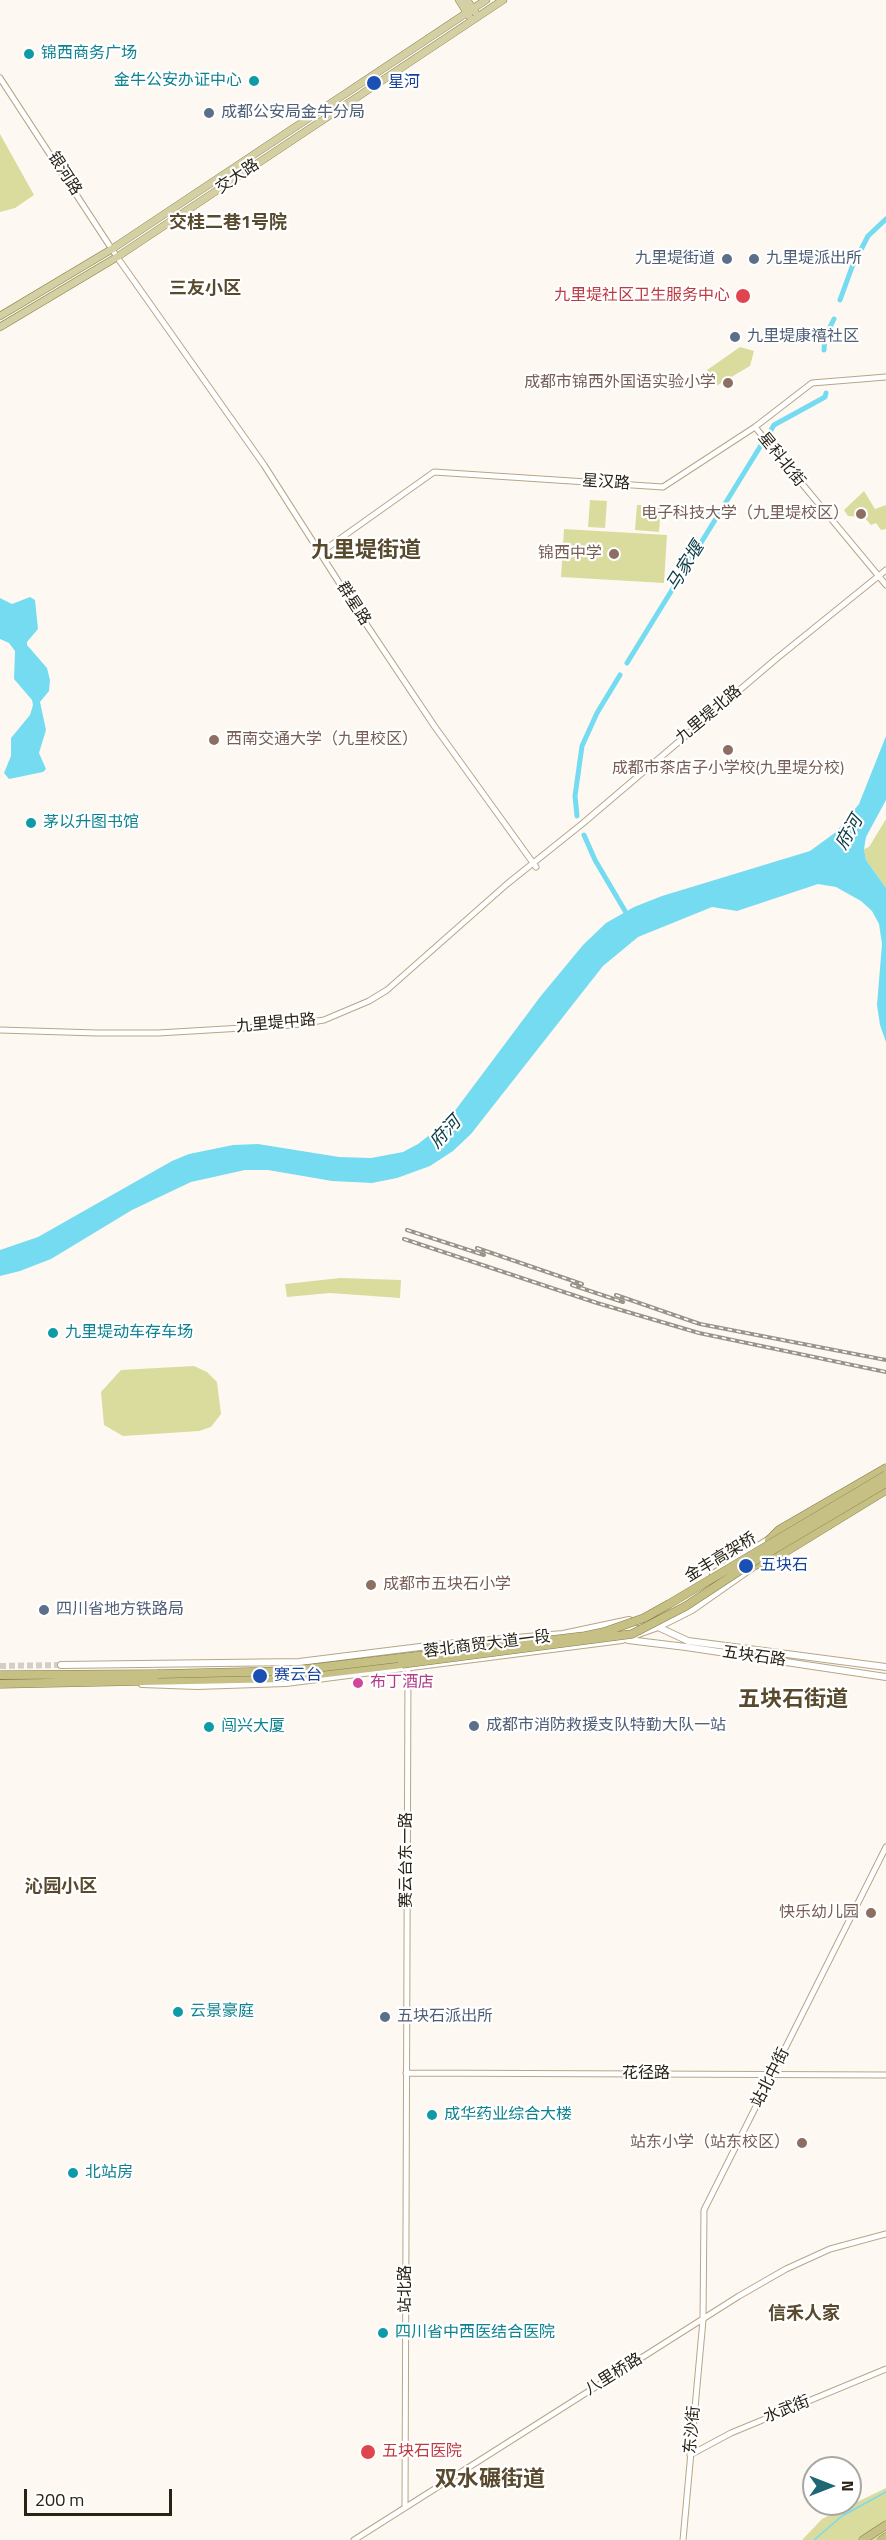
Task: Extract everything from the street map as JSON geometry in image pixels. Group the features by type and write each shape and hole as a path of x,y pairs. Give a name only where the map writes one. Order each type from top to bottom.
{"highway":[{"path":"769,1540 779,1530 822,1504 886,1472"},
{"name":"金丰高架桥","path":"560,1642 604,1632 644,1618 886,1472"},
{"path":"756,1565 777,1557 804,1541 886,1486"},
{"name":"金丰高架桥","path":"560,1642 632,1634 686,1606 756,1560 886,1486"},
{"path":"405,1666 560,1642"},
{"name":"蓉北商贸大道一段","path":"0,1675 290,1671 560,1642"},
{"name":"蓉北商贸大道一段","path":"0,1684 285,1678 405,1666"},
{"path":"863,2540 886,2525"}],"main road":[{"path":"459,0 475,18"},
{"path":"467,0 470,11"},
{"name":"交大路","path":"0,316 112,249 486,0"},
{"name":"交大路","path":"0,327 117,257 503,0"},
{"name":"蓉北商贸大道一段","path":"61,1665 288,1662 563,1634 642,1617 886,1472"},
{"name":"蓉北商贸大道一段","path":"48,1686 286,1683 622,1640 658,1627 692,1610 756,1565 886,1486"},
{"name":"五块石路","path":"629,1620 658,1627 688,1641 886,1667"},
{"name":"五块石路","path":"622,1640 686,1647 886,1677"}],"street":[{"name":"银河路","path":"0,78 112,249"},
{"name":"群星路","path":"112,249 264,465 435,727 535,865"},
{"name":"星汉路","path":"320,552 434,472 663,487 755,427 812,383 886,377"},
{"name":"星科北街","path":"755,427 886,585"},
{"name":"九里堤北路","path":"535,865 886,570"},
{"path":"878,575 886,577"},
{"name":"九里堤中路","path":"0,1030 97,1034 158,1033 293,1025 324,1020 353,1009 387,990 535,865"},
{"name":"赛云台东一路","path":"406,2073 405,1666 408,1648"},
{"name":"站北中街","path":"703,2320 704,2210 886,1847"},
{"name":"花径路","path":"406,2073 886,2075"},
{"name":"站北路","path":"405,2506 406,2073"},
{"name":"八里桥路","path":"354,2540 786,2269 830,2249 886,2234"},
{"name":"东沙街","path":"683,2540 703,2320"},
{"name":"水武街","path":"690,2455 731,2433 886,2369"}],"green space":[{"path":"0,134 34,195 15,208 0,212"},
{"path":"740,347 754,351 750,366 716,386 707,370"},
{"path":"864,491 875,509 886,505 886,529 881,530 876,523 871,525 864,517 848,516 844,510"},
{"path":"590,500 607,501 605,528 588,527"},
{"path":"637,505 661,506 659,532 635,530"},
{"path":"564,529 667,535 664,583 561,577"},
{"path":"886,819 886,888 866,860 864,849 869,847"},
{"path":"340,1278 401,1280 400,1298 330,1293 287,1297 285,1284"},
{"path":"194,1366 207,1372 217,1382 221,1414 211,1427 199,1431 123,1436 104,1425 101,1392 121,1370"},
{"path":"886,2488 886,2540 802,2540 822,2519 828,2516 862,2516 862,2500"}],"water":[{"path":"30,597 35,600 38,629 27,645 47,668 50,680 49,691 40,702 46,730 39,753 46,769 43,772 9,779 4,773 11,756 11,738 30,715 33,705 32,700 14,679 15,651 9,643 0,639 0,598 12,604"},
{"name":"府河","path":"886,736 886,800 866,837 864,849 866,860 886,888 886,1042 880,1025 877,1005 882,944 879,924 872,911 861,901 836,887 818,884 737,911 712,907 638,937 603,966 471,1134 453,1151 430,1166 397,1178 372,1183 332,1181 268,1170 245,1170 191,1182 132,1210 51,1259 0,1276 0,1250 38,1237 172,1161 189,1154 233,1145 258,1144 339,1157 371,1158 403,1152 418,1144 441,1126 457,1108 540,997 583,945 606,923 634,907 662,896 810,851 836,832 859,804"}],"waterway":[{"name":"马家堰","path":"840,300 852,267 868,236 886,219"},
{"name":"马家堰","path":"824,350 825,337 834,319"},
{"name":"马家堰","path":"768,435 774,425 825,397 826,393"},
{"name":"马家堰","path":"627,663 763,442"},
{"name":"马家堰","path":"577,816 575,796 582,746 597,713 620,675"},
{"name":"马家堰","path":"584,835 595,860 628,916"},
{"path":"814,2540 842,2516 886,2492"}],"tunnel":[{"path":"0,1666 61,1665"}],"railway":[{"path":"407,1230 484,1255"},
{"path":"404,1239 597,1303 699,1333 886,1372"},
{"path":"477,1248 582,1284"},
{"path":"572,1285 623,1302"},
{"path":"616,1295 700,1324 886,1360"}],"place":[{"name":"锦西商务广场","path":"29,54"},
{"name":"金牛公安办证中心","path":"254,81"},
{"name":"星河","path":"374,83"},
{"name":"成都公安局金牛分局","path":"209,113"},
{"name":"九里堤街道","path":"727,259"},
{"name":"九里堤派出所","path":"754,259"},
{"name":"九里堤社区卫生服务中心","path":"743,296"},
{"name":"九里堤康禧社区","path":"735,337"},
{"name":"成都市锦西外国语实验小学","path":"728,383"},
{"name":"电子科技大学（九里堤校区）","path":"861,514"},
{"name":"锦西中学","path":"614,554"},
{"name":"西南交通大学（九里校区）","path":"214,740"},
{"name":"成都市茶店子小学校(九里堤分校)","path":"728,750"},
{"name":"茅以升图书馆","path":"31,823"},
{"name":"九里堤动车存车场","path":"53,1333"},
{"name":"五块石","path":"746,1566"},
{"name":"成都市五块石小学","path":"371,1585"},
{"name":"四川省地方铁路局","path":"44,1610"},
{"name":"赛云台","path":"260,1676"},
{"name":"布丁酒店","path":"358,1683"},
{"name":"成都市消防救援支队特勤大队一站","path":"474,1726"},
{"name":"闯兴大厦","path":"209,1727"},
{"name":"快乐幼儿园","path":"871,1913"},
{"name":"云景豪庭","path":"178,2012"},
{"name":"五块石派出所","path":"385,2017"},
{"name":"成华药业综合大楼","path":"432,2115"},
{"name":"站东小学（站东校区）","path":"802,2143"},
{"name":"北站房","path":"73,2173"},
{"name":"四川省中西医结合医院","path":"383,2333"},
{"name":"五块石医院","path":"368,2452"}],"district":[{"name":"交桂二巷1号院","path":"228,224"},
{"name":"三友小区","path":"205,290"},
{"name":"九里堤街道","path":"366,552"},
{"name":"五块石街道","path":"793,1701"},
{"name":"沁园小区","path":"61,1888"},
{"name":"信禾人家","path":"804,2315"},
{"name":"双水碾街道","path":"490,2481"}]}
